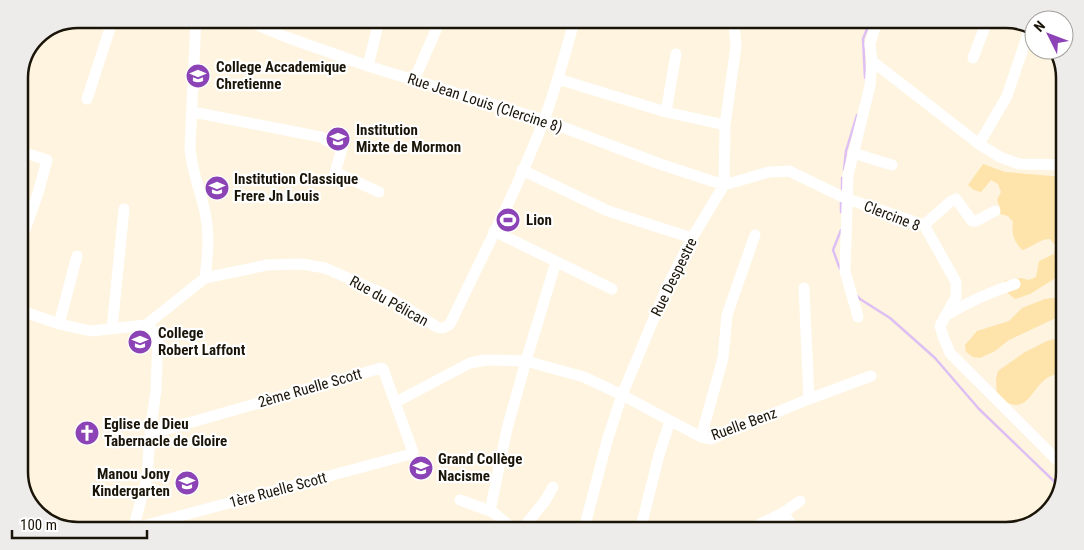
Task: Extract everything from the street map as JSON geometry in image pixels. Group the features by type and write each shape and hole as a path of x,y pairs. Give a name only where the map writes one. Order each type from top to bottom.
{"street":[{"path":"87,99 110,28"},
{"path":"196,28 191,160 204,210 209,246 205,278"},
{"name":"Rue Jean Louis (Clercine 8)","path":"265,28 368,66 544,120 660,164 724,185"},
{"path":"368,66 377,28"},
{"path":"414,80 437,28"},
{"path":"572,28 544,120 494,231 612,289"},
{"path":"724,185 725,125 736,46 734,28"},
{"path":"858,317 845,271 844,197 853,153 869,93 872,61 870,44 875,28"},
{"path":"974,58 985,28"},
{"path":"979,144 1007,96 1024,46"},
{"path":"666,112 676,54"},
{"path":"872,61 979,144 1000,157 1019,164 1056,165"},
{"path":"558,79 666,112 725,125"},
{"path":"192,112 321,137 342,149 335,172 378,192"},
{"path":"853,153 892,165"},
{"path":"28,155 47,160 28,221"},
{"path":"522,170 608,211 692,238"},
{"name":"Clercine 8","path":"724,185 769,172 789,171 844,197 924,225 956,282 956,297 944,317"},
{"name":"Rue Despestre","path":"586,522 607,441 622,395 667,288 692,238 724,185"},
{"path":"924,225 956,199 972,220 976,221 995,211"},
{"path":"112,330 124,209"},
{"name":"Rue du Pélican","path":"146,325 205,278 267,265 302,264 325,268 384,294 437,327 444,328 450,324 494,231"},
{"path":"701,437 722,358 726,315 755,235"},
{"path":"59,324 77,256"},
{"path":"490,511 507,428 556,262"},
{"path":"1015,284 976,298 944,317 940,326 950,353 1056,459"},
{"path":"804,288 809,399"},
{"path":"28,313 59,324 91,331 146,325 158,335 156,390 147,477 135,522"},
{"name":"Ruelle Benz","path":"396,402 470,363 485,360 526,361 584,377 701,437 711,439 871,376"},
{"name":"2ème Ruelle Scott","path":"150,434 381,368 396,402 413,453"},
{"path":"645,522 659,456 670,421"},
{"name":"1ère Ruelle Scott","path":"158,522 413,453"},
{"path":"528,522 545,501 553,487"},
{"path":"460,500 490,511 504,522"},
{"path":"764,522 783,513 800,501"},
{"path":"783,513 789,522"}],"shaded area":[{"path":"983,164 1005,172 1056,176 1056,278 1030,294 1015,299 1003,289 1004,281 1021,278 1029,280 1036,277 1039,261 1054,254 1055,245 1050,239 1046,239 1022,250 1014,237 1012,230 1013,222 1008,216 1000,214 997,200 1001,192 998,184 991,180 981,192 974,190 968,185"},
{"path":"1056,298 1056,318 1009,340 995,351 980,358 973,357 966,352 965,345 977,331 1009,321 1022,308 1045,299"},
{"path":"1056,339 1056,375 1045,380 1029,398 1018,405 1007,403 997,396 996,379 998,371 1025,352"}],"waterway":[{"path":"865,78 863,39 867,28"},
{"path":"844,170 846,151 857,115"},
{"path":"842,178 842,192"},
{"path":"841,200 841,212"},
{"path":"840,269 833,250 841,230"},
{"path":"856,295 890,318 935,358 979,409 1055,483"}],"place":[{"name":"College Accademique Chretienne","path":"198,76"},
{"name":"Institution Mixte de Mormon","path":"338,139"},
{"name":"Institution Classique Frere Jn Louis","path":"217,188"},
{"name":"Lion","path":"508,220"},
{"name":"College Robert Laffont","path":"140,342"},
{"name":"Eglise de Dieu Tabernacle de Gloire","path":"87,433"},
{"name":"Grand Collège Nacisme","path":"421,468"},
{"name":"Manou Jony Kindergarten","path":"187,483"}]}
